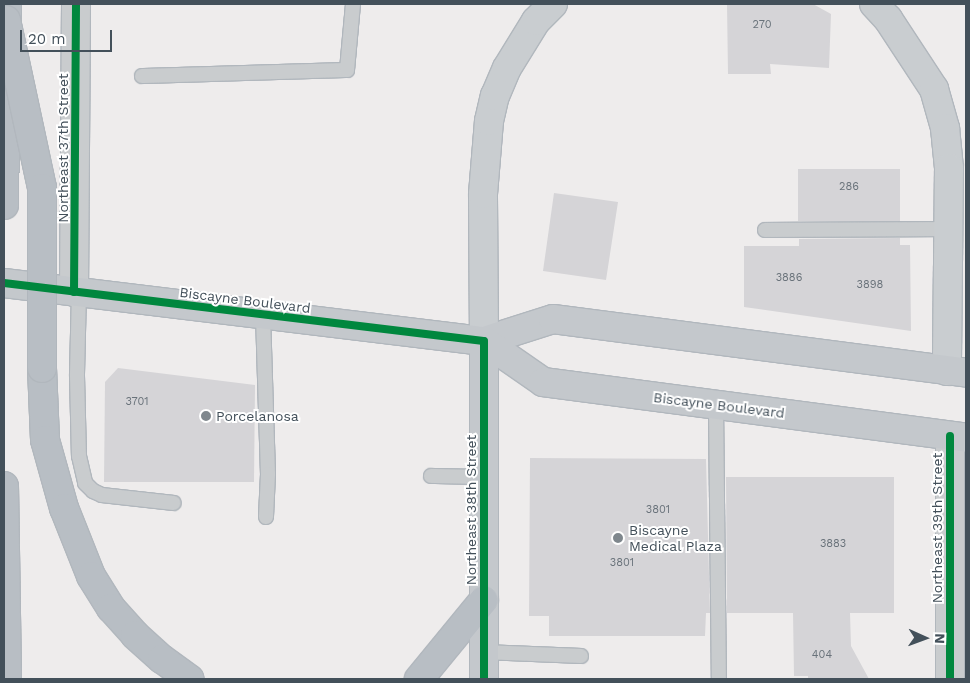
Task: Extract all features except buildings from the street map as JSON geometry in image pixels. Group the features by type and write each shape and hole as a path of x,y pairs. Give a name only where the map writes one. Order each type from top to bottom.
{"highway":[{"path":"4,205 6,12"},
{"path":"6,12 42,188 42,368 46,440 64,508 91,576 111,608 135,635 162,659 190,679"},
{"path":"4,486 7,679"},
{"path":"419,679 484,600"}],"main road":[{"name":"Northeast 38th Street","path":"484,679 483,194 489,121 495,96 507,68 536,21 553,4"},
{"path":"874,4 888,19 934,89 946,128 949,168 949,229 957,372"},
{"name":"Biscayne Boulevard","path":"4,283 484,341 553,319 957,372"},
{"name":"Biscayne Boulevard","path":"484,341 543,382 716,405 961,433"}],"street":[{"name":"Northeast 37th Street","path":"76,4 76,292"},
{"name":"Northeast 39th Street","path":"955,662 961,433"}],"lane":[{"path":"142,76 347,70 353,4"},
{"path":"765,230 949,229"},
{"path":"76,292 79,446 85,483 93,491 102,495 174,503"},
{"path":"263,314 268,474 266,517"},
{"path":"716,405 719,679"},
{"path":"431,476 484,477"},
{"path":"484,652 581,656"}],"cycle path":[{"path":"74,292 76,4"},
{"path":"4,283 484,341 484,679"},
{"path":"950,436 950,679"}],"place":[{"name":"Porcelanosa","path":"206,416"},
{"name":"Biscayne Medical Plaza","path":"618,538"}]}
